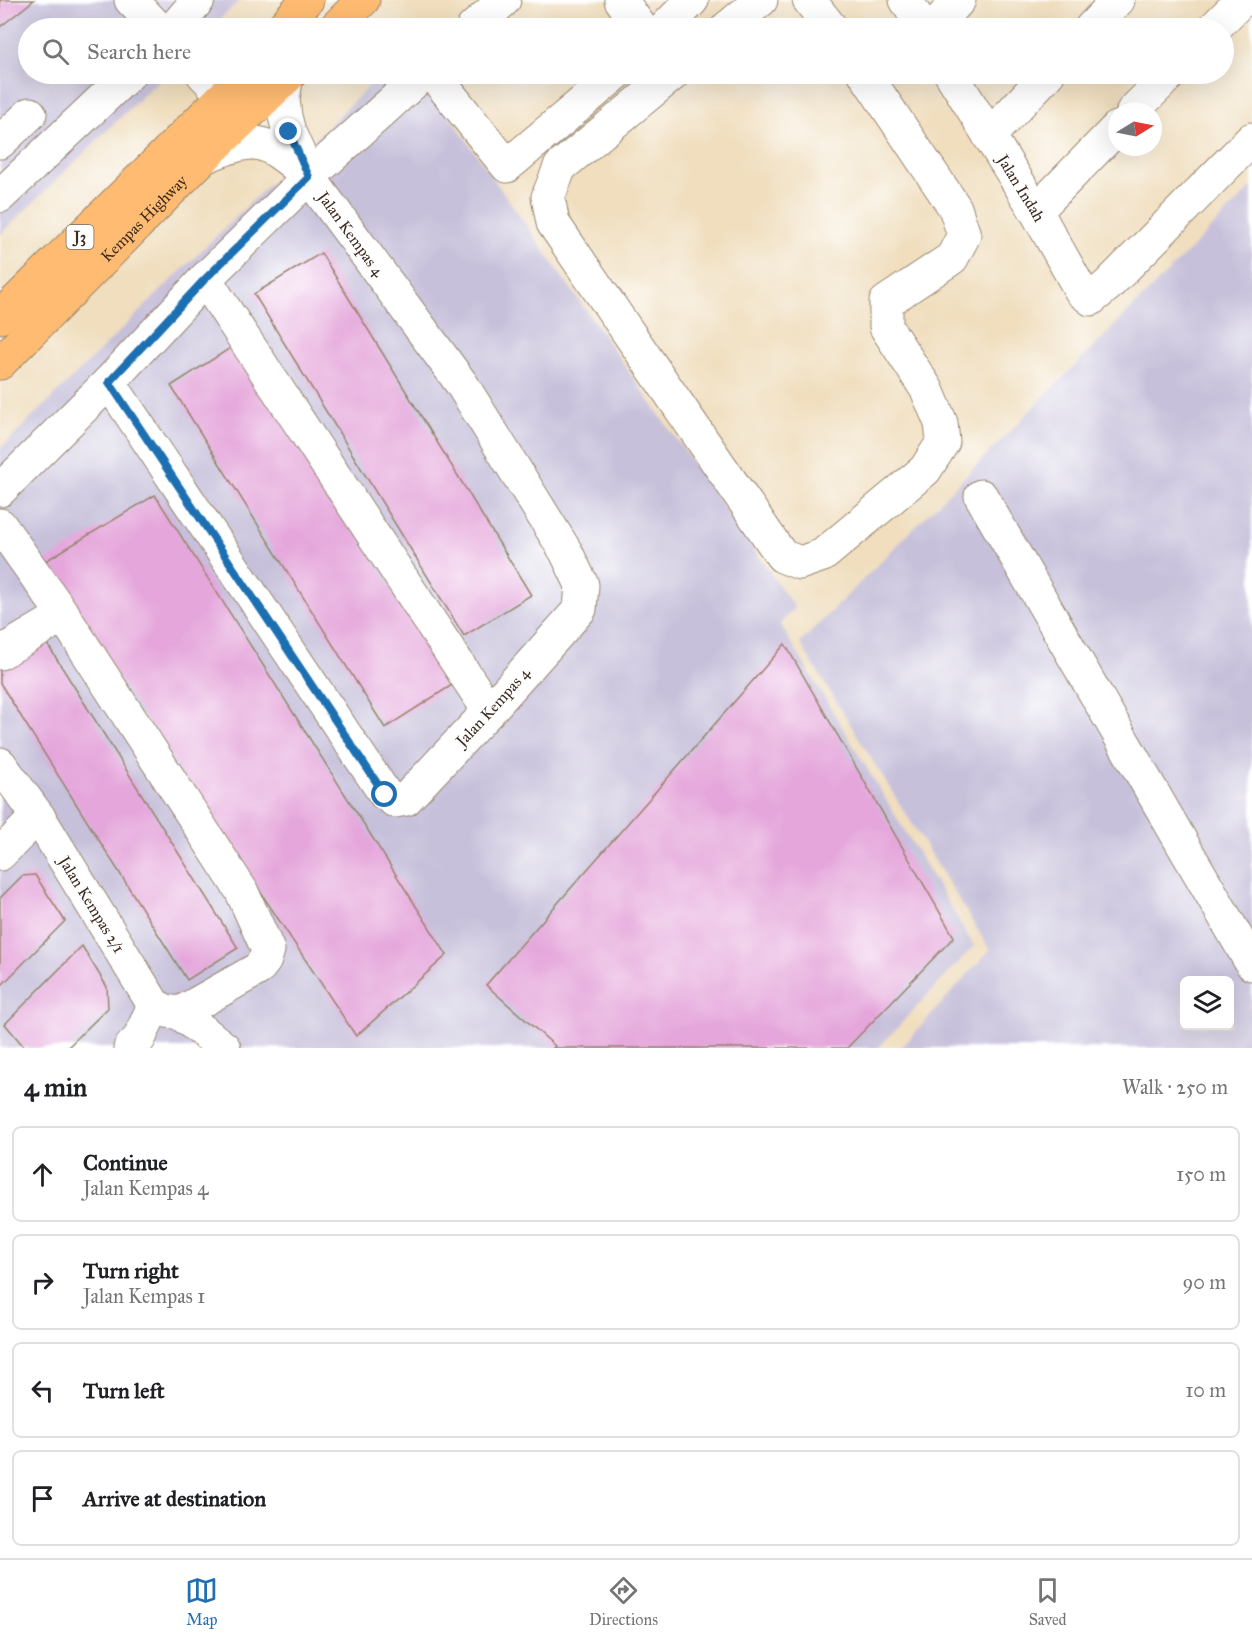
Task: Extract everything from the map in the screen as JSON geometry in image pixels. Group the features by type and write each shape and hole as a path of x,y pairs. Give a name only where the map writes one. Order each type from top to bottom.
{"main road":[{"path":"291,18 307,0"},
{"path":"345,18 363,0"},
{"name":"Kempas Highway","path":"0,316 220,84"},
{"name":"Kempas Highway","path":"0,363 280,84"}],"street":[{"path":"131,0 148,18"},
{"path":"183,18 198,0"},
{"path":"484,18 504,0"},
{"path":"621,0 634,18"},
{"path":"675,18 692,0"},
{"path":"739,18 761,0"},
{"path":"809,0 823,18"},
{"path":"924,18 959,0"},
{"path":"1101,18 1118,0"},
{"path":"1224,18 1242,0"},
{"path":"0,196 118,84"},
{"path":"287,84 283,99 289,132 309,177"},
{"path":"0,489 109,382 205,279 309,177 412,84"},
{"path":"441,84 507,166 604,84"},
{"path":"661,84 560,167 548,197 554,223 782,556 800,563 823,555 925,470 943,442 941,423 927,390 886,327 886,302 952,258 964,235 955,208 872,84"},
{"name":"Jalan Indah","path":"957,84 1081,291 1091,299 1108,285 1252,139"},
{"path":"989,136 1038,84"},
{"path":"1142,102 1160,84"},
{"path":"0,142 30,114"},
{"path":"1035,212 1108,137"},
{"path":"204,157 242,142 262,143 282,155 309,177"},
{"name":"Jalan Kempas 4","path":"109,382 385,795 395,801 406,799 580,609 582,585 566,552 461,383 309,177"},
{"path":"205,279 489,711"},
{"path":"981,496 1252,964"},
{"path":"0,525 64,615 241,890 268,950 265,960 258,969 167,1009 130,1048"},
{"path":"0,653 64,615"},
{"name":"Jalan Kempas 2/1","path":"0,764 38,816 167,1009 224,1048"},
{"path":"0,854 38,816"}],"shaded area":[{"path":"0,0 240,0 221,18 18,18 18,84 155,84 0,235"},
{"path":"371,84 427,84 795,608 780,624 974,946 878,1048 0,1048 0,449"},
{"path":"1252,187 1252,1048 901,1048 990,950 800,643"}],"building":[{"path":"0,0 34,0 0,27"},
{"path":"321,253 531,595 464,636 254,294"},
{"path":"238,343 452,685 385,728 171,386"},
{"path":"155,495 447,955 356,1036 42,563"},
{"path":"41,634 238,948 187,980 0,683 0,660"},
{"path":"785,644 954,937 847,1048 553,1048 555,1046 486,985"},
{"path":"35,875 65,921 0,987 0,898 22,876"},
{"path":"82,946 107,987 108,1008 67,1048 25,1048 5,1024"}],"route":[{"path":"289,132 309,177 205,279 109,382 385,795"}]}
